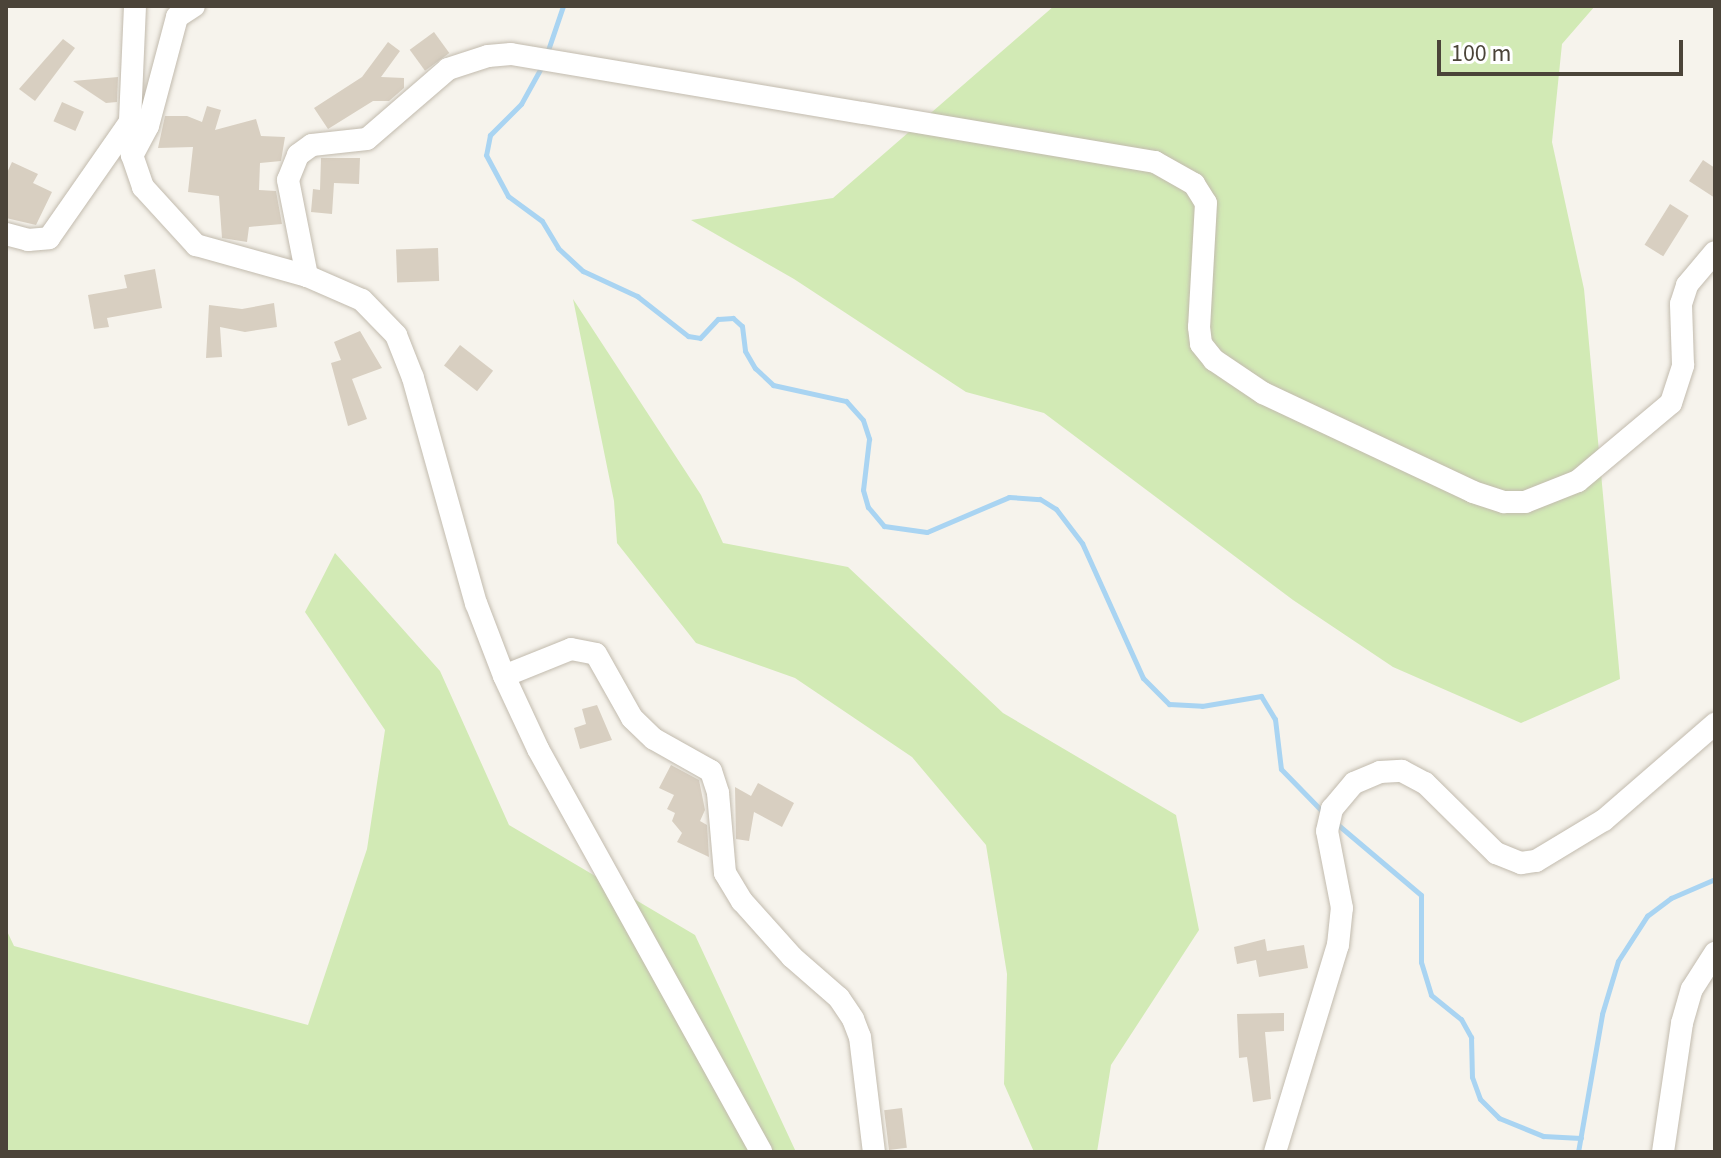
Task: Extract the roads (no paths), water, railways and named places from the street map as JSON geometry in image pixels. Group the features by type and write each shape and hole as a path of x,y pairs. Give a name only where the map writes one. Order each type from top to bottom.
{"street":[{"path":"135,6 130,122 132,155 143,187 196,245 307,276 362,300 396,335 476,603 504,676 538,749 761,1152"},
{"path":"132,155 148,126 177,17 194,6"},
{"path":"307,276 288,180 298,155 312,145 367,139 448,69 488,56 511,54 1140,159 1174,170 1194,184 1206,203 1199,327 1201,344 1214,360 1263,393 1473,492 1515,502 1550,496 1578,481 1671,403 1682,374 1681,304 1687,285 1715,252"},
{"path":"6,234 28,240 49,238 130,122"},
{"path":"504,676 571,649 596,654 632,718 654,739 711,771 718,793 725,873 742,901 792,957 839,998 856,1028 874,1152"},
{"path":"1275,1152 1338,945 1342,908 1327,831 1332,809 1354,783 1380,772 1402,771 1425,783 1496,853 1521,863 1536,861 1604,820 1715,724"},
{"path":"1663,1152 1682,1023 1692,989 1715,953"}],"waterway":[{"path":"547,53 563,6"},
{"path":"542,66 521,104 490,135 486,155 508,196 542,221 558,248 583,271 637,296 688,336 700,338 718,319 733,318 742,326 745,351 755,368 773,385 846,401 863,420 869,439 863,490 868,507 884,526 927,532 1009,497 1040,499 1056,509 1082,543 1143,678 1169,704 1202,706 1261,696 1275,719 1281,769 1323,812"},
{"path":"1337,824 1421,895 1421,962 1431,995 1461,1019 1471,1037 1472,1077 1480,1099 1499,1118 1543,1136 1581,1138"},
{"path":"1578,1152 1602,1014 1618,961 1647,916 1671,898 1715,879"}]}
